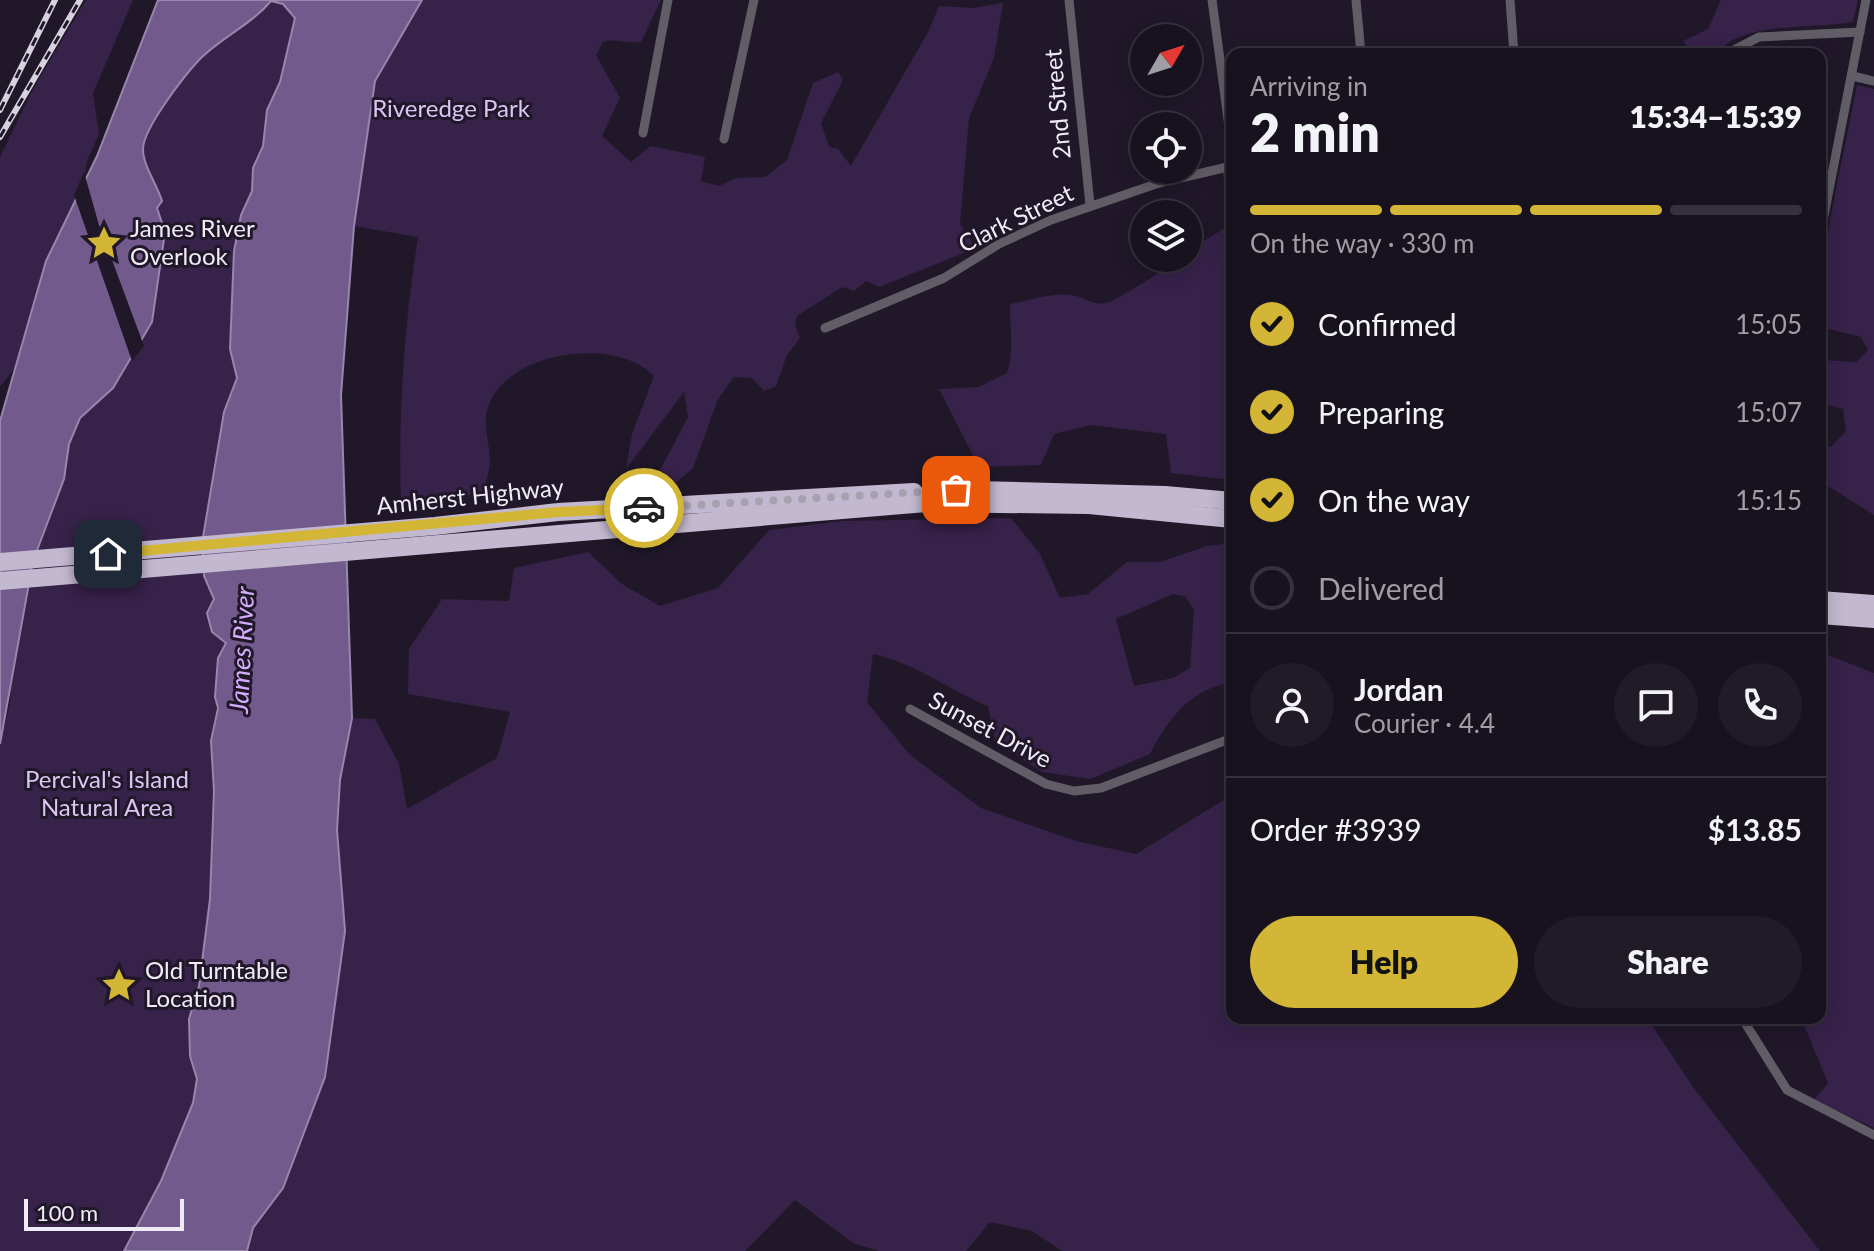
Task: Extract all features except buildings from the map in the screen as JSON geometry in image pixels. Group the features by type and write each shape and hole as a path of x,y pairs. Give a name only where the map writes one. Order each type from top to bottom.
{"highway":[{"name":"Amherst Highway","path":"0,581 435,535 558,512 932,491 1058,490 1226,501"},
{"name":"Amherst Highway","path":"0,562 926,503 1089,505 1226,518"},
{"path":"1826,600 1874,604"},
{"path":"1826,616 1874,621"}],"street":[{"path":"643,133 668,0"},
{"path":"724,139 754,0"},
{"name":"2nd Street","path":"1069,0 1090,205"},
{"path":"1212,0 1226,104"},
{"path":"1356,0 1360,48"},
{"path":"1510,0 1514,48"},
{"path":"1826,206 1866,0"},
{"path":"1738,48 1759,37 1860,32"},
{"path":"1852,76 1874,81"},
{"name":"Clark Street","path":"825,328 944,278 999,244 1090,205 1226,165"},
{"name":"Sunset Drive","path":"910,709 1046,784 1074,791 1101,788 1226,740"},
{"path":"1746,1024 1787,1090 1874,1135"}],"green space":[{"path":"86,0 133,0 93,93 99,134 87,161 72,248 39,336 0,387 0,157 33,89"},
{"name":"Riveredge Park","path":"422,0 661,0 641,42 603,42 596,55 620,98 602,136 631,162 650,146 705,157 701,181 719,186 736,178 765,177 787,160 813,83 838,72 843,80 821,123 829,147 838,149 851,166 928,32 939,6 973,8 1003,3 994,58 969,118 960,224 976,248 879,287 866,281 854,291 842,287 797,316 795,325 800,338 787,355 776,386 764,391 752,378 734,377 718,399 693,468 664,493 655,480 688,417 684,392 626,469 632,434 654,376 636,363 588,353 536,363 514,374 497,391 486,417 490,460 484,491 436,504 401,504 403,370 418,237 354,226 375,81"},
{"path":"1721,0 1858,0 1853,22 1760,31 1722,48 1689,48 1683,41 1708,29"},
{"name":"Percival's Island Natural Area","path":"271,1 283,4 295,18 280,82 267,110 263,146 253,168 252,191 241,215 234,251 230,349 237,378 224,412 202,543 204,576 214,599 207,614 217,636 226,644 211,741 214,791 210,899 199,986 189,1019 190,1056 197,1079 193,1103 161,1181 124,1251 0,1251 0,744 10,703 11,671 33,561 64,479 69,444 80,418 113,388 126,363 165,232 157,208 162,200 144,155 145,140 165,103 192,67"},
{"path":"1857,85 1874,89 1874,515 1826,485 1826,446 1831,447 1846,431 1843,409 1826,405 1826,360 1856,362 1868,350 1861,337 1826,328 1826,251"},
{"path":"1226,228 1226,479 1171,473 1166,434 1091,425 1054,434 1041,465 979,467 939,389 978,387 1007,373 1011,348 1010,304 1064,294 1107,303 1159,272 1202,272 1202,242"},
{"path":"1011,518 1040,554 1060,598 1088,594 1127,562 1160,562 1207,546 1226,544 1226,684 1205,691 1182,707 1164,729 1150,754 1090,779 1042,772 996,742 988,706 918,670 873,654 867,702 909,754 981,808 1076,841 1136,854 1226,799 1226,1024 1651,1024 1693,1087 1820,1251 1062,1251 1032,1231 990,1222 966,1251 878,1251 853,1243 795,1200 745,1251 247,1251 253,1228 283,1188 325,1077 345,931 337,830 340,780 352,718 375,719 399,764 407,809 497,758 510,712 408,694 409,649 442,599 509,601 514,568 588,552 622,584 660,606 718,588 769,530 842,521","holes":["1173,594 1185,596 1194,609 1190,668 1173,678 1134,686 1116,619"]},
{"path":"1826,654 1874,673 1874,1128 1814,1100 1828,1083 1803,1024 1826,1024"}],"water":[{"name":"James River","path":"158,0 422,0 375,81 354,226 341,395 352,718 340,780 337,830 345,931 325,1077 283,1188 253,1228 247,1251 124,1251 161,1181 193,1103 197,1079 190,1056 189,1019 199,986 210,899 214,791 211,741 218,708 215,697 218,658 226,643 212,632 207,613 214,599 204,576 202,543 224,412 237,378 230,349 234,251 241,215 252,191 253,168 263,146 267,110 280,82 295,18 283,4 271,1 199,60 165,103 145,140 144,155 162,201 157,208 165,232 152,322 113,388 80,418 69,444 64,479 33,561 0,744 0,421 46,261 97,156"}],"pier":[{"path":"84,172 99,225 144,346 132,361 74,195"}],"railway":[{"path":"0,110 55,0"},
{"path":"0,137 80,0"}],"way so far":[{"path":"644,508 956,490"}],"place":[{"name":"James River Overlook","path":"104,243"},
{"name":"Old Turntable Location","path":"119,985"}],"route":[{"path":"108,554 435,526 558,512 644,508"}]}
